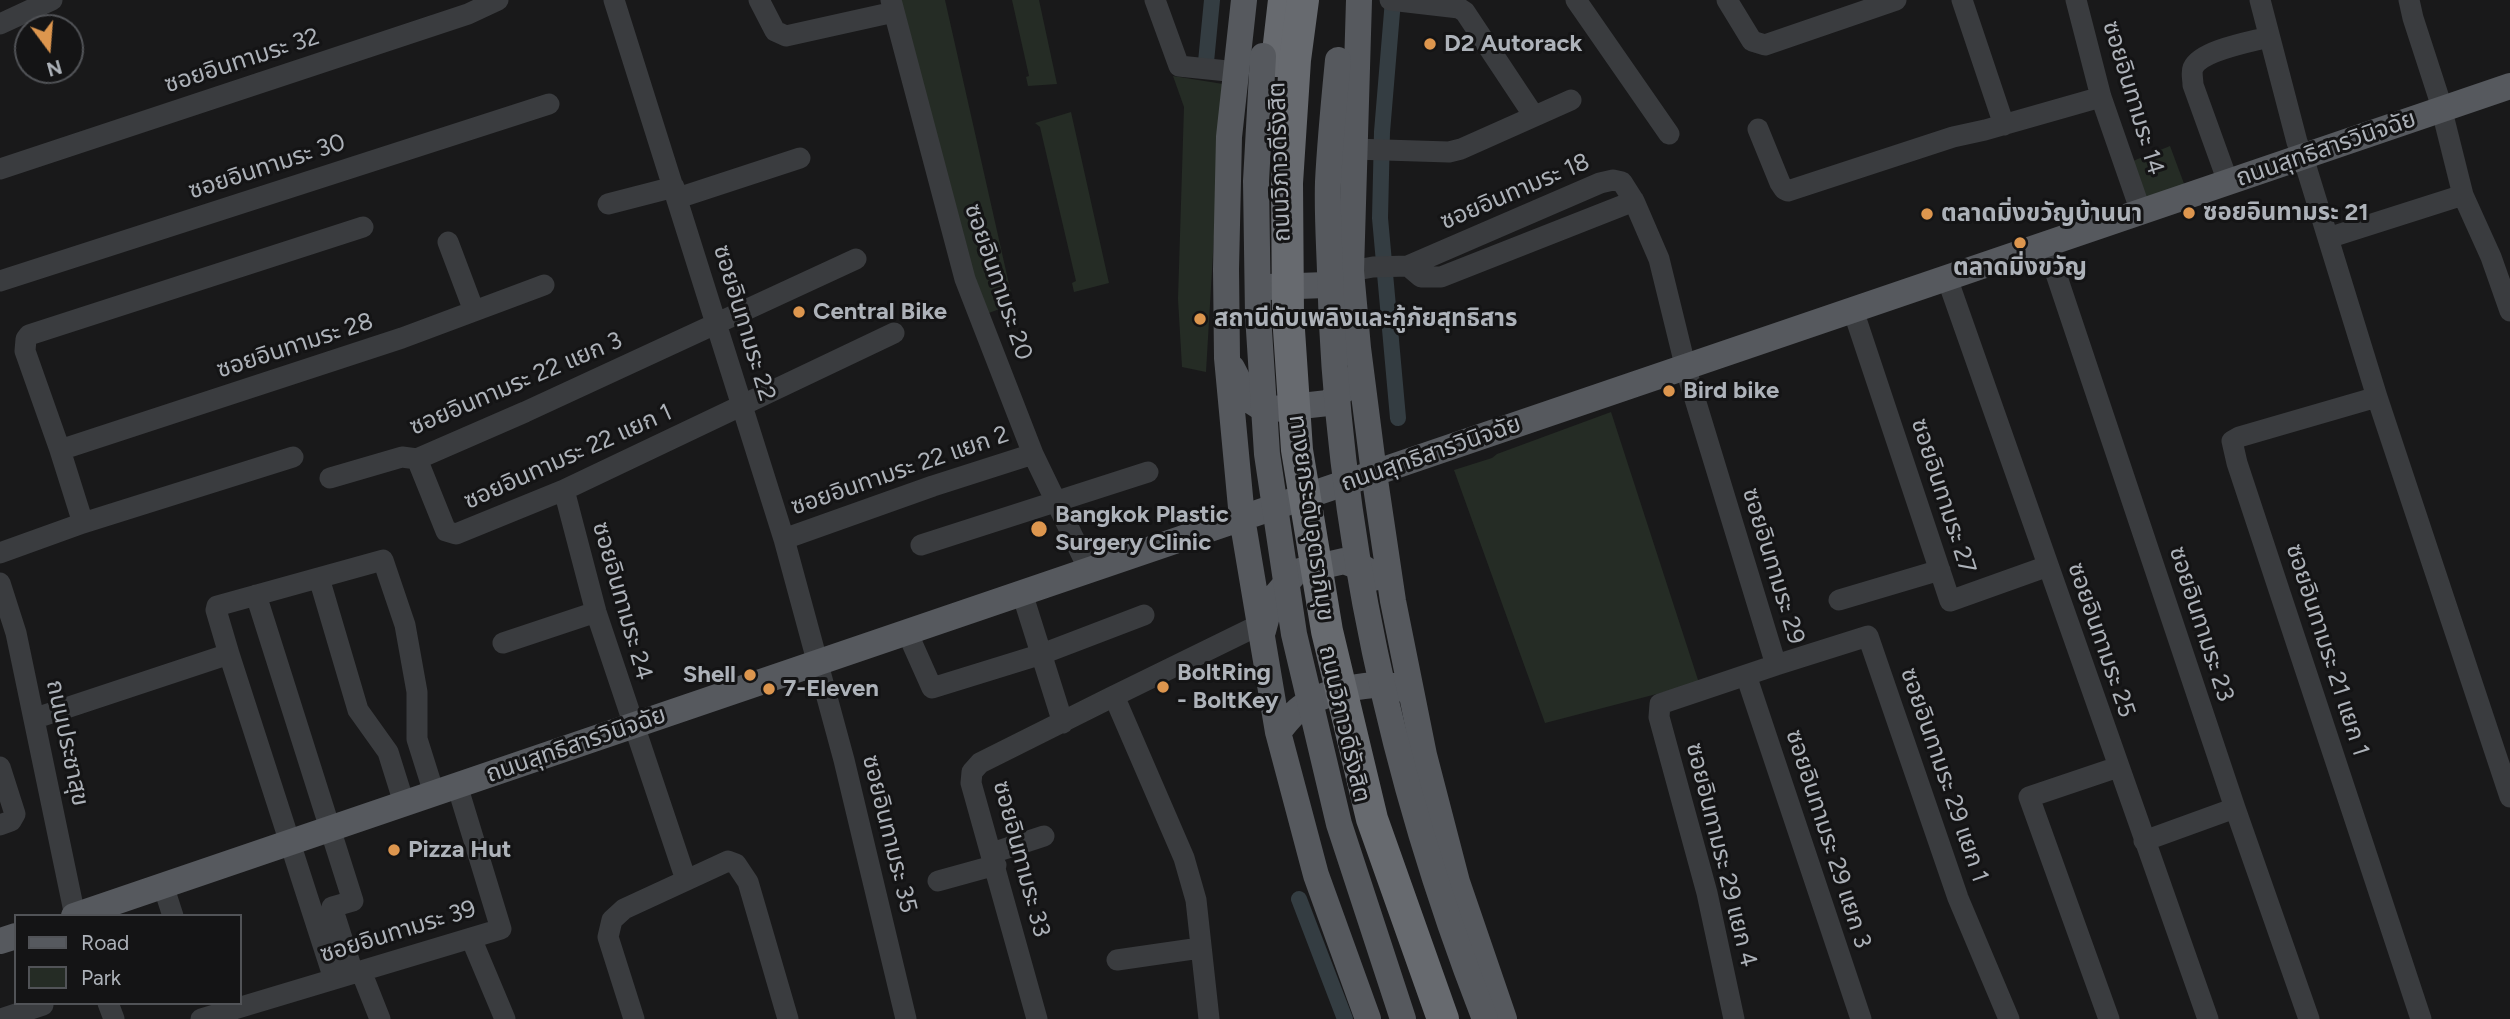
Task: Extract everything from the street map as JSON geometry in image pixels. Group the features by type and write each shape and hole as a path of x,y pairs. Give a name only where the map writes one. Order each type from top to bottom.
{"highway":[{"name":"ถนนวิภาวดีรังสิต","path":"1284,0 1270,59 1283,181 1282,313 1291,447 1321,628 1366,817 1440,1019"},
{"name":"ทางยกระดับอุตราภิมุข","path":"1303,0 1295,60 1287,183 1288,315 1297,450 1328,631 1372,819 1440,1019"},
{"name":"ถนนวิภาวดีรังสิต","path":"1317,0 1324,59 1301,181 1302,310 1311,443 1339,623 1385,814 1456,1019"},
{"name":"ทางยกระดับอุตราภิมุข","path":"1322,0 1307,183 1308,310 1317,446 1345,625 1391,815 1462,1019"}],"main road":[{"name":"ถนนวิภาวดีรังสิต","path":"1244,0 1229,137 1226,269 1227,358 1242,518 1278,732 1317,874 1368,1019"},
{"path":"1270,0 1270,59 1256,181 1258,315 1267,454 1294,634 1339,824 1403,1019"},
{"path":"1344,0 1324,59 1331,308 1339,438 1367,617 1412,805 1485,1019"},
{"path":"1227,358 1248,399 1265,410 1328,403 1346,388 1358,348 1375,267 1363,149 1359,0"},
{"name":"ถนนสุทธิสารวินิจฉัย","path":"81,914 2510,86"},
{"path":"1226,269 1252,287 1327,285 1375,267"},
{"path":"1358,348 1393,601 1410,692 1457,882 1504,1019"},
{"path":"1260,632 1271,601 1296,572 1344,562 1365,569 1393,601"},
{"path":"1278,732 1298,710 1317,699 1372,683 1392,684 1410,692"}],"street":[{"path":"0,24 52,0"},
{"name":"ซอยอินทามระ 32","path":"0,169 468,14 498,0"},
{"name":"ซอยอินทามระ 22","path":"614,0 784,539 817,663"},
{"path":"759,0 775,31 786,36 892,6"},
{"path":"1155,0 1179,66 1237,72"},
{"path":"1576,0 1669,134"},
{"path":"1727,0 1752,41 1758,45 1765,45 1896,0"},
{"path":"1962,0 2004,125"},
{"name":"ซอยอินทามระ 14","path":"2076,0 2101,97 2141,212"},
{"path":"2260,0 2297,142 2377,397 2510,797"},
{"path":"2409,0 2463,195 2491,257 2510,311"},
{"path":"1396,1 1459,8 1465,12 1534,116"},
{"name":"ซอยอินทามระ 20","path":"892,6 965,279 1033,454 1089,570"},
{"path":"2228,182 2193,85 2192,71 2208,54 2269,37"},
{"path":"1758,129 1780,183 1784,190 1788,191 1954,137 2101,97"},
{"path":"1363,149 1449,152 1572,100"},
{"name":"ซอยอินทามระ 30","path":"0,281 550,104"},
{"path":"608,204 676,193 800,159"},
{"name":"ซอยอินทามระ 18","path":"1375,267 1601,183 1613,180 1622,182 1634,201 1659,259 1686,366"},
{"path":"2328,238 2463,195"},
{"name":"ซอยอินทามระ 18","path":"1375,267 1421,277 1441,277 1634,201"},
{"path":"83,523 25,351 29,335 363,227"},
{"path":"448,242 474,311"},
{"name":"ซอยอินทามระ 23","path":"2046,244 2235,808 2309,1019"},
{"name":"ซอยอินทามระ 22 แยก 3","path":"330,478 402,457 417,459 856,259"},
{"name":"ซอยอินทามระ 25","path":"1947,278 2208,1019"},
{"name":"ซอยอินทามระ 28","path":"60,450 389,343 544,285"},
{"name":"ซอยอินทามระ 27","path":"1853,310 1950,601 2048,566"},
{"name":"ซอยอินทามระ 22 แยก 1","path":"417,459 446,531 452,534 564,490 894,333"},
{"name":"ซอยอินทามระ 29","path":"1660,704 1776,665 1686,366"},
{"name":"ซอยอินทามระ 21 แยก 1","path":"2377,397 2232,441 2421,1019"},
{"name":"ซอยอินทามระ 22 แยก 2","path":"784,539 1033,454"},
{"path":"0,553 83,523 293,457"},
{"path":"920,545 1148,472"},
{"name":"ซอยอินทามระ 24","path":"564,490 596,612 686,880"},
{"path":"380,1019 349,974 291,842 229,654 217,606 381,559 385,562 405,625 417,692 417,739 445,789"},
{"path":"1839,600 1940,570"},
{"path":"319,578 358,710 388,752 404,803"},
{"name":"ถนนประชาสุข","path":"0,583 16,633 36,718 75,914"},
{"path":"1022,593 1063,723"},
{"path":"256,596 332,828 353,901 332,907 349,974"},
{"path":"503,643 596,612"},
{"path":"907,632 932,688 1042,654 1144,615"},
{"name":"ซอยอินทามระ 33","path":"1037,1019 971,783 972,772 980,763 1114,696 1260,632"},
{"name":"ซอยอินทามระ 29 แยก 1","path":"1776,665 1868,636 1958,898 2009,1019"},
{"path":"36,718 229,654"},
{"name":"ซอยอินทามระ 35","path":"817,663 844,760 906,1019"},
{"name":"ซอยอินทามระ 29 แยก 3","path":"1746,675 1861,1019"},
{"path":"1114,696 1184,858 1196,900 1209,1019"},
{"name":"ซอยอินทามระ 29 แยก 4","path":"1660,704 1658,717 1707,893 1734,1019"},
{"path":"0,767 15,814 11,821 0,825"},
{"path":"2109,1019 2029,797 2118,767"},
{"name":"ซอยอินทามระ 39","path":"203,1013 268,1009 349,974 501,929 445,789"},
{"path":"2144,841 2235,808"},
{"path":"938,881 1045,836"},
{"path":"634,1019 608,937 612,920 624,909 728,862 736,864 748,882 788,1019"},
{"path":"163,885 172,914"},
{"path":"471,938 505,1019"},
{"path":"1117,960 1200,948"},
{"path":"1,1019 43,1005"}],"green space":[{"path":"900,0 945,0 1011,293 1005,307 986,314 969,271"},
{"path":"1012,0 1039,0 1057,84 1028,86 1026,77 1029,76"},
{"path":"1173,76 1223,84 1206,372 1182,367 1178,299 1184,107"},
{"path":"1071,112 1109,283 1074,292 1072,283 1076,281 1040,127 1035,123"},
{"path":"2170,146 2186,189 2141,202 2128,163"},
{"path":"1611,412 1699,683 1545,723 1454,470"}],"waterway":[{"path":"1206,62 1212,0"},
{"path":"1393,0 1382,132 1380,218 1398,418"},
{"path":"1299,899 1345,1019"}],"place":[{"name":"D2 Autorack","path":"1430,44"},
{"name":"ซอยอินทามระ 21","path":"2189,213"},
{"name":"ตลาดมิ่งขวัญบ้านนา","path":"1927,214"},
{"name":"ตลาดมิ่งขวัญ","path":"2020,243"},
{"name":"Central Bike","path":"799,312"},
{"name":"สถานีดับเพลิงและกู้ภัยสุทธิสาร","path":"1200,319"},
{"name":"Bird bike","path":"1669,391"},
{"name":"Bangkok Plastic Surgery Clinic","path":"1039,529"},
{"name":"Shell","path":"750,675"},
{"name":"BoltRing - BoltKey","path":"1163,687"},
{"name":"7-Eleven","path":"769,689"},
{"name":"Pizza Hut","path":"394,850"}]}
